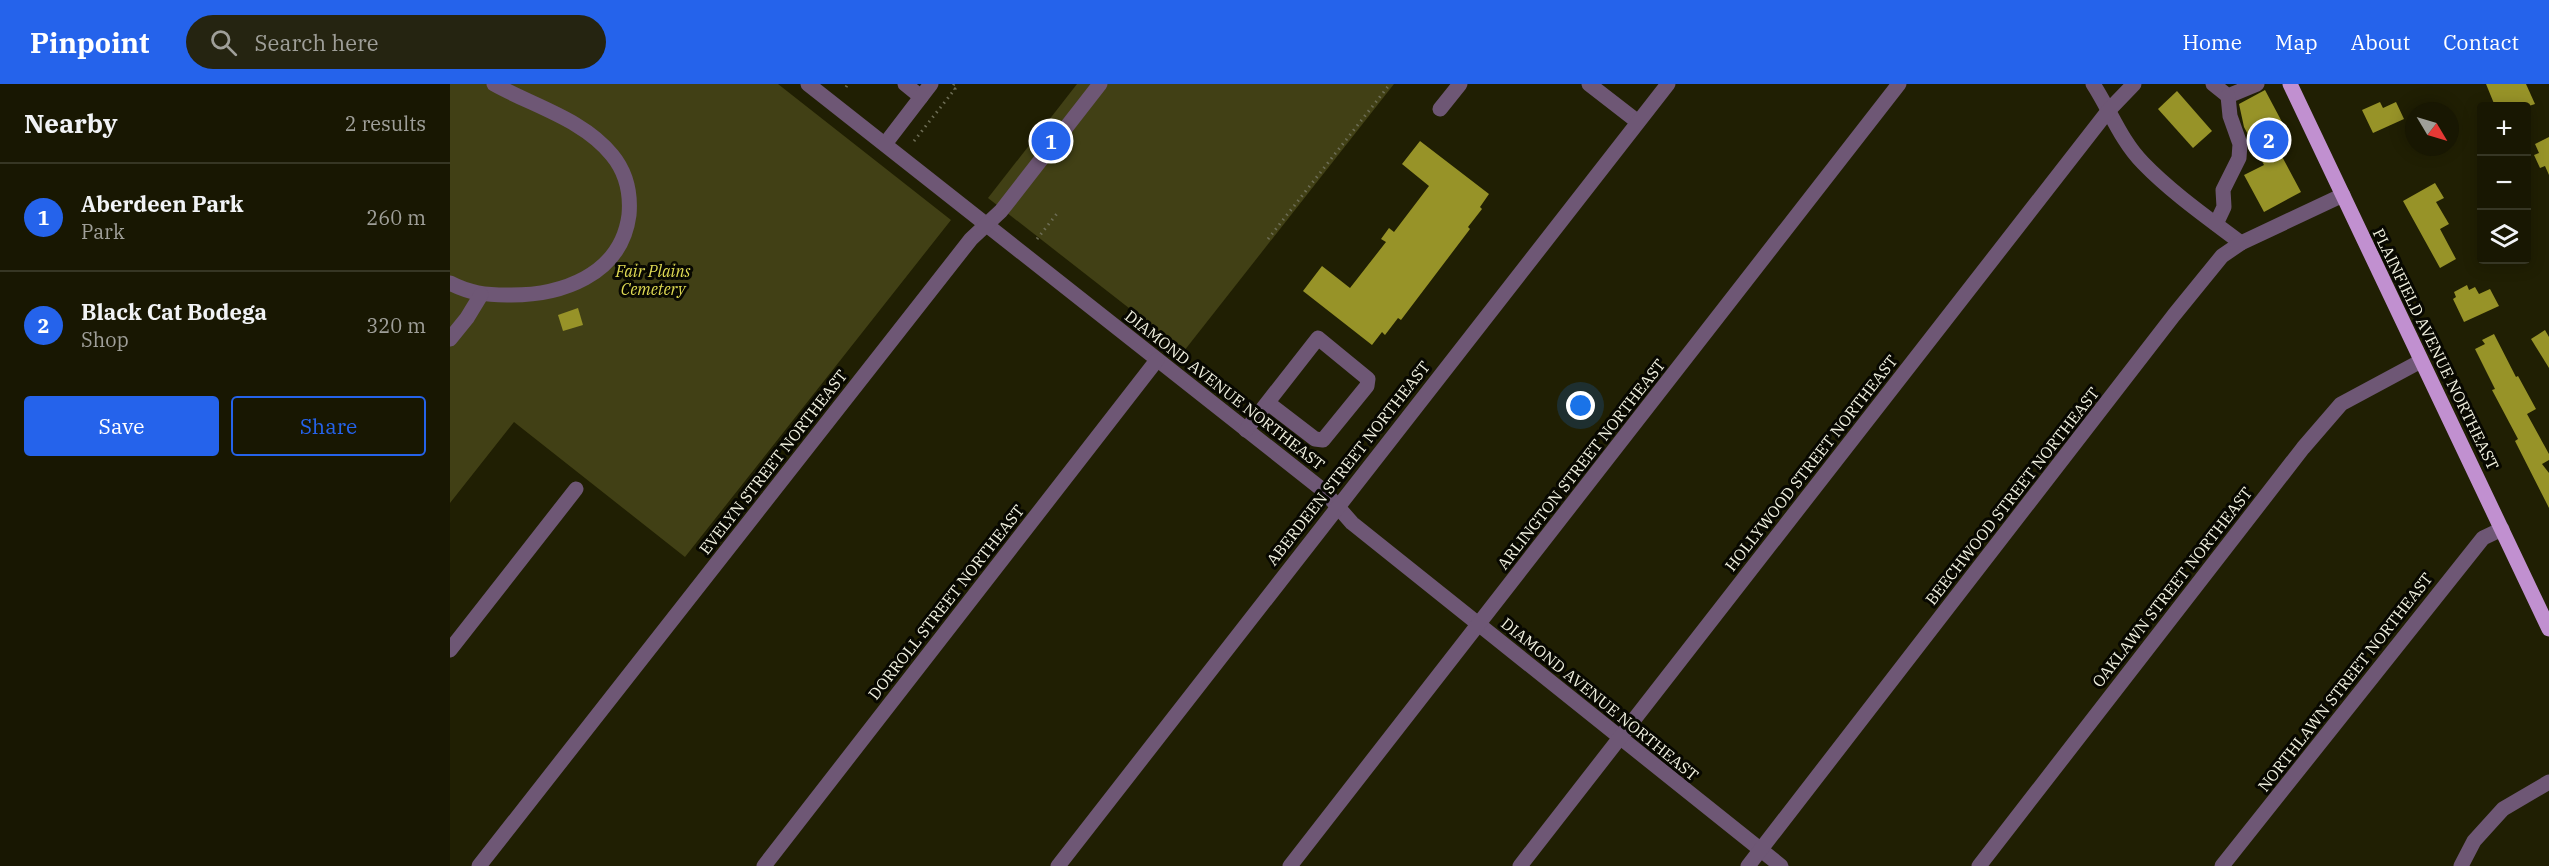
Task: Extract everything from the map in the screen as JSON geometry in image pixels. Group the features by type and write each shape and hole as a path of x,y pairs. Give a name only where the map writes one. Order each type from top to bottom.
{"main road":[{"name":"PLAINFIELD AVENUE NORTHEAST","path":"2290,84 2547,620"}],"street":[{"path":"450,283 463,290 481,294 518,295 550,292 574,285 609,259 623,236 627,224 629,189 617,163 594,138 573,124 494,84"},
{"name":"DIAMOND AVENUE NORTHEAST","path":"808,84 1324,491 1352,523 1781,866"},
{"path":"905,84 921,97"},
{"path":"885,144 932,84"},
{"name":"EVELYN STREET NORTHEAST","path":"479,866 971,239 1001,211 1100,84"},
{"path":"1440,109 1460,84"},
{"path":"1589,84 1638,122"},
{"name":"ABERDEEN STREET NORTHEAST","path":"1058,866 1668,84"},
{"name":"ARLINGTON STREET NORTHEAST","path":"1290,866 1899,84"},
{"path":"2093,84 2142,162 2241,243"},
{"name":"HOLLYWOOD STREET NORTHEAST","path":"1520,866 2108,111 2134,84"},
{"path":"2213,84 2228,96 2230,116 2240,144 2239,158 2223,190 2224,207 2216,224"},
{"path":"2228,96 2257,84"},
{"name":"BEECHWOOD STREET NORTHEAST","path":"1748,866 2222,256 2241,243 2343,195"},
{"path":"450,339 467,318 481,294"},
{"path":"1246,430 1318,338 1368,379 1367,386 1323,440 1315,439 1268,403"},
{"name":"DORROLL STREET NORTHEAST","path":"764,866 1157,360"},
{"name":"OAKLAWN STREET NORTHEAST","path":"1979,866 2303,448 2333,413 2341,404 2361,391 2421,361"},
{"path":"450,650 576,489"},
{"name":"NORTHLAWN STREET NORTHEAST","path":"2222,866 2482,538 2502,530"},
{"path":"2461,866 2474,841 2504,809 2549,782"}],"path":[{"path":"914,141 955,89 952,87 954,84"},
{"path":"1268,239 1390,84"},
{"path":"1037,239 1059,211"}],"green space":[{"name":"Fair Plains Cemetery","path":"450,84 778,84 951,220 685,557 514,422 450,503"},
{"path":"1077,84 1394,84 1184,351 988,198"}],"building":[{"path":"2486,84 2526,84 2535,104 2531,105 2531,102 2493,102"},
{"path":"2265,90 2291,139 2277,147 2301,192 2264,212 2244,175 2264,165 2244,127 2239,104"},
{"path":"2177,91 2212,131 2193,148 2158,109"},
{"path":"2380,102 2383,108 2396,102 2404,119 2373,133 2362,110"},
{"path":"2549,137 2549,175 2545,166 2540,168 2534,155 2539,153 2535,144"},
{"path":"1420,141 1489,194 1480,207 1482,209 1468,227 1470,229 1401,320 1398,318 1385,335 1382,332 1372,345 1303,291 1322,266 1350,288 1386,242 1381,239 1389,228 1394,232 1429,186 1402,164"},
{"path":"2435,183 2444,198 2436,202 2449,224 2440,229 2456,259 2440,268 2403,201"},
{"path":"2467,285 2469,290 2475,287 2479,294 2490,289 2499,306 2464,322 2453,299 2456,297 2454,292"},
{"path":"578,308 583,325 563,331 558,315"},
{"path":"2545,330 2549,337 2549,368 2531,339"},
{"path":"2494,334 2516,377 2518,376 2536,409 2527,414 2549,454 2549,460 2542,464 2549,473 2549,508 2515,441 2518,439 2492,390 2495,389 2475,349 2485,344 2482,340"}],"place":[{"name":"Black Cat Bodega","path":"2269,140"},
{"name":"Aberdeen Park","path":"1051,141"}]}
